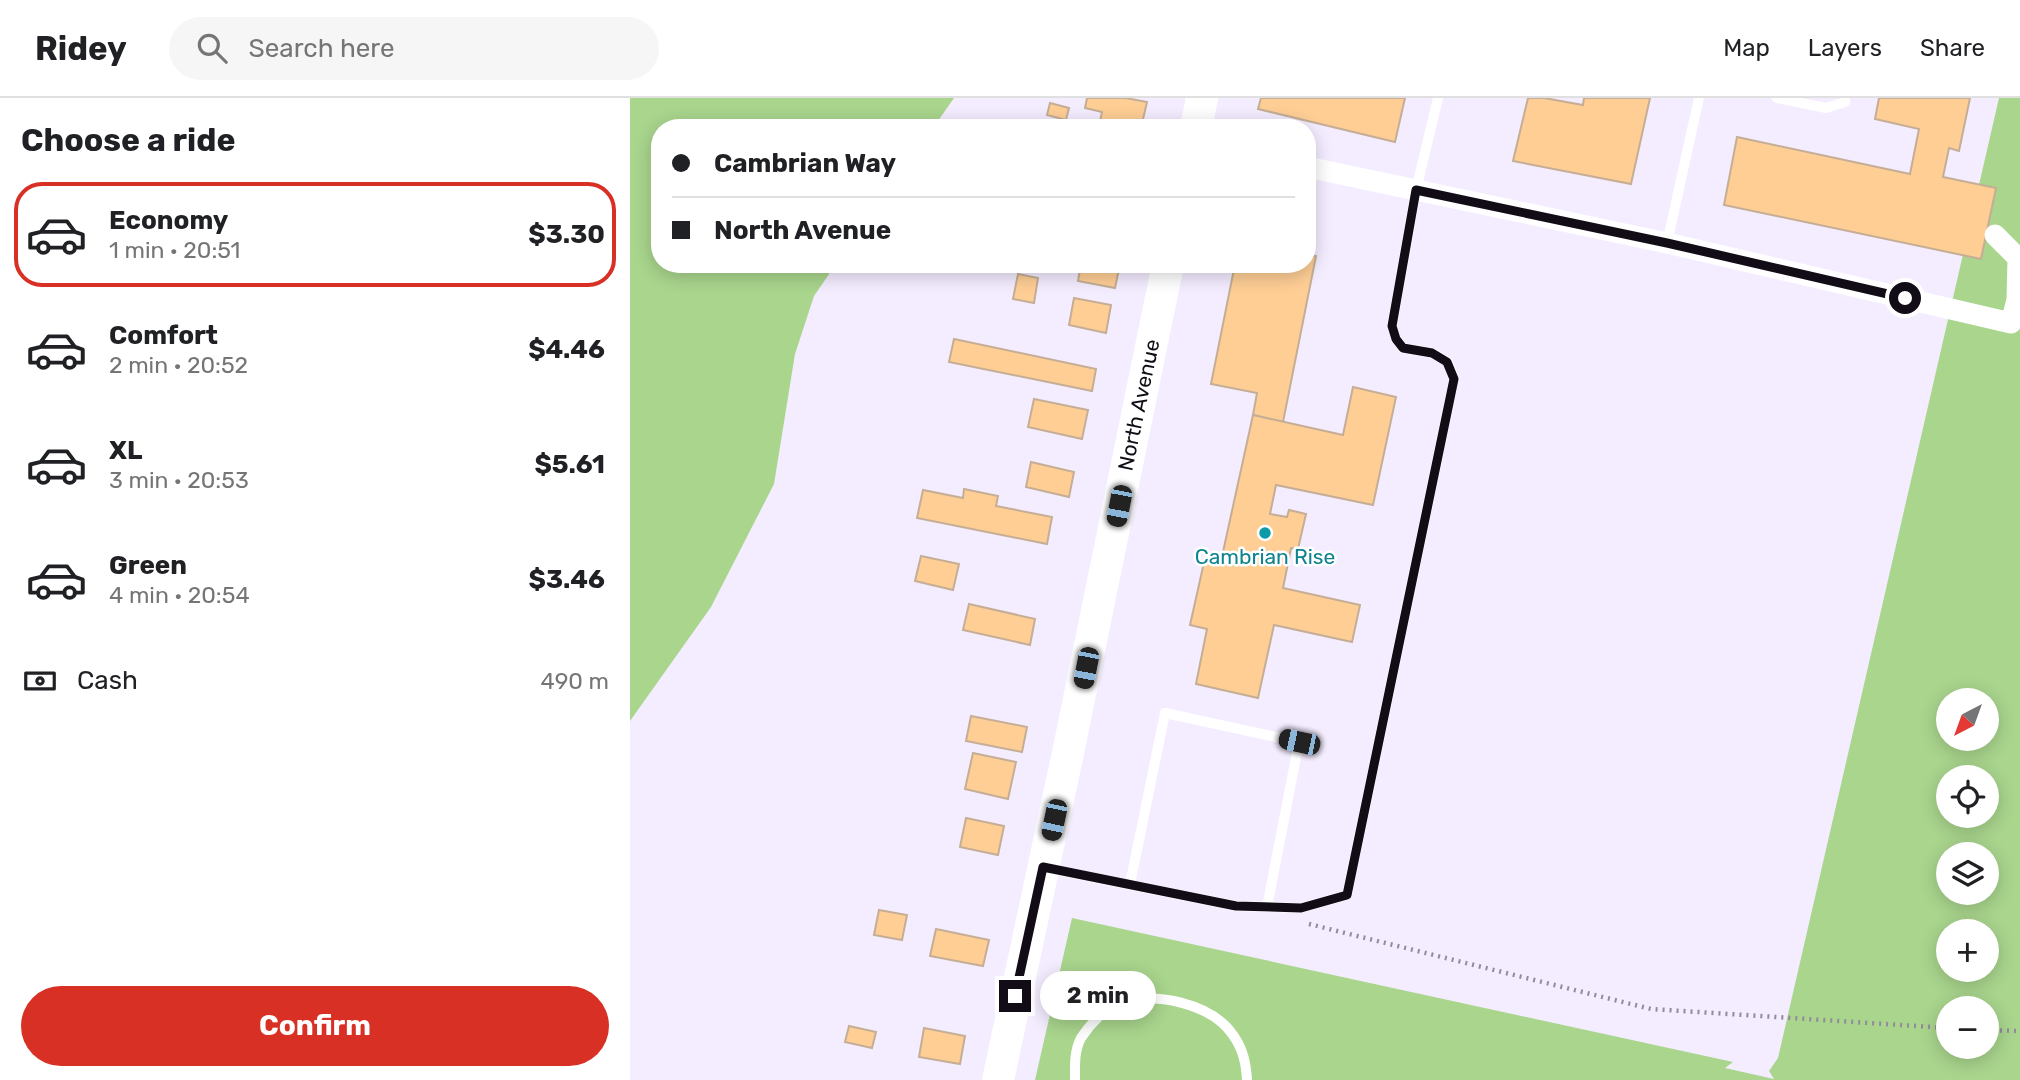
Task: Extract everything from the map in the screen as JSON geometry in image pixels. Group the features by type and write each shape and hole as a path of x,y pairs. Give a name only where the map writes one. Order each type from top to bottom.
{"main road":[{"path":"1198,119 1202,98"},
{"name":"North Avenue","path":"998,1080 1166,273"}],"street":[{"path":"1316,169 1667,243 2011,323 2017,300 2018,258 1994,235"}],"lane":[{"path":"1043,867 1236,906 1301,908 1347,895 1454,379 1447,362 1432,353 1403,348 1396,339 1392,326 1416,190 1438,98"},
{"path":"1667,243 1699,98"},
{"path":"1777,98 1826,108 1845,102 1845,98"},
{"path":"1130,884 1165,713 1299,742 1267,907"},
{"path":"1076,1080 1075,1059 1080,1039 1098,1017 1120,1003 1145,998 1180,1001 1208,1013 1232,1033 1245,1056 1247,1080"}],"path":[{"path":"1304,923 1651,1009 1936,1027"},
{"path":"1999,1031 2019,1032"}],"green space":[{"path":"630,98 954,98 939,119 651,119 651,273 830,273 814,296 795,354 774,484 711,607 630,721"},
{"path":"1999,98 2020,98 2020,1080 1035,1080 1072,918 1733,1062 1725,1068 1774,1079 1769,1071 1778,1058"}],"building":[{"path":"1087,98 1126,98 1147,102 1143,119 1100,119 1102,112 1085,108"},
{"path":"1261,98 1405,98 1395,142 1316,123 1316,119 1300,119 1258,109"},
{"path":"1528,98 1583,105 1584,98 1650,98 1631,184 1513,161"},
{"path":"1879,98 1970,98 1959,151 1949,148 1943,177 1996,188 1981,259 1724,205 1737,137 1910,174 1919,129 1875,119"},
{"path":"1050,103 1069,108 1066,119 1047,115"},
{"path":"1079,273 1118,273 1115,288 1078,281"},
{"path":"1233,273 1313,273 1283,422 1253,415 1257,393 1211,384"},
{"path":"1018,274 1038,278 1034,303 1013,299"},
{"path":"1074,298 1111,305 1106,333 1069,325"},
{"path":"954,339 1096,369 1092,391 949,362"},
{"name":"Cambrian Rise","path":"1353,387 1396,397 1373,505 1276,485 1270,514 1287,517 1289,510 1306,514 1298,549 1291,548 1283,588 1360,605 1352,642 1274,625 1258,698 1196,684 1207,629 1190,625 1205,558 1221,561 1253,415 1343,435"},
{"path":"1034,399 1088,410 1082,439 1028,427"},
{"path":"1031,462 1074,472 1069,497 1026,487"},
{"path":"964,489 998,496 996,506 1052,517 1047,544 917,518 923,490 963,498"},
{"path":"921,556 959,564 953,590 915,581"},
{"path":"969,604 1035,619 1030,645 963,630"},
{"path":"971,716 1027,727 1022,752 966,741"},
{"path":"973,753 1016,762 1008,799 965,789"},
{"path":"966,818 1004,826 998,855 960,847"},
{"path":"879,910 907,915 902,940 874,935"},
{"path":"936,929 989,940 983,966 930,956"},
{"path":"849,1026 876,1032 872,1048 845,1042"},
{"path":"924,1028 965,1036 960,1064 919,1057"}],"place":[{"name":"Cambrian Rise","path":"1265,533"}],"route":[{"path":"1015,996 1043,867 1236,906 1301,908 1347,895 1454,379 1447,362 1432,353 1403,348 1396,339 1392,326 1416,190 1667,243 1905,298"}]}
